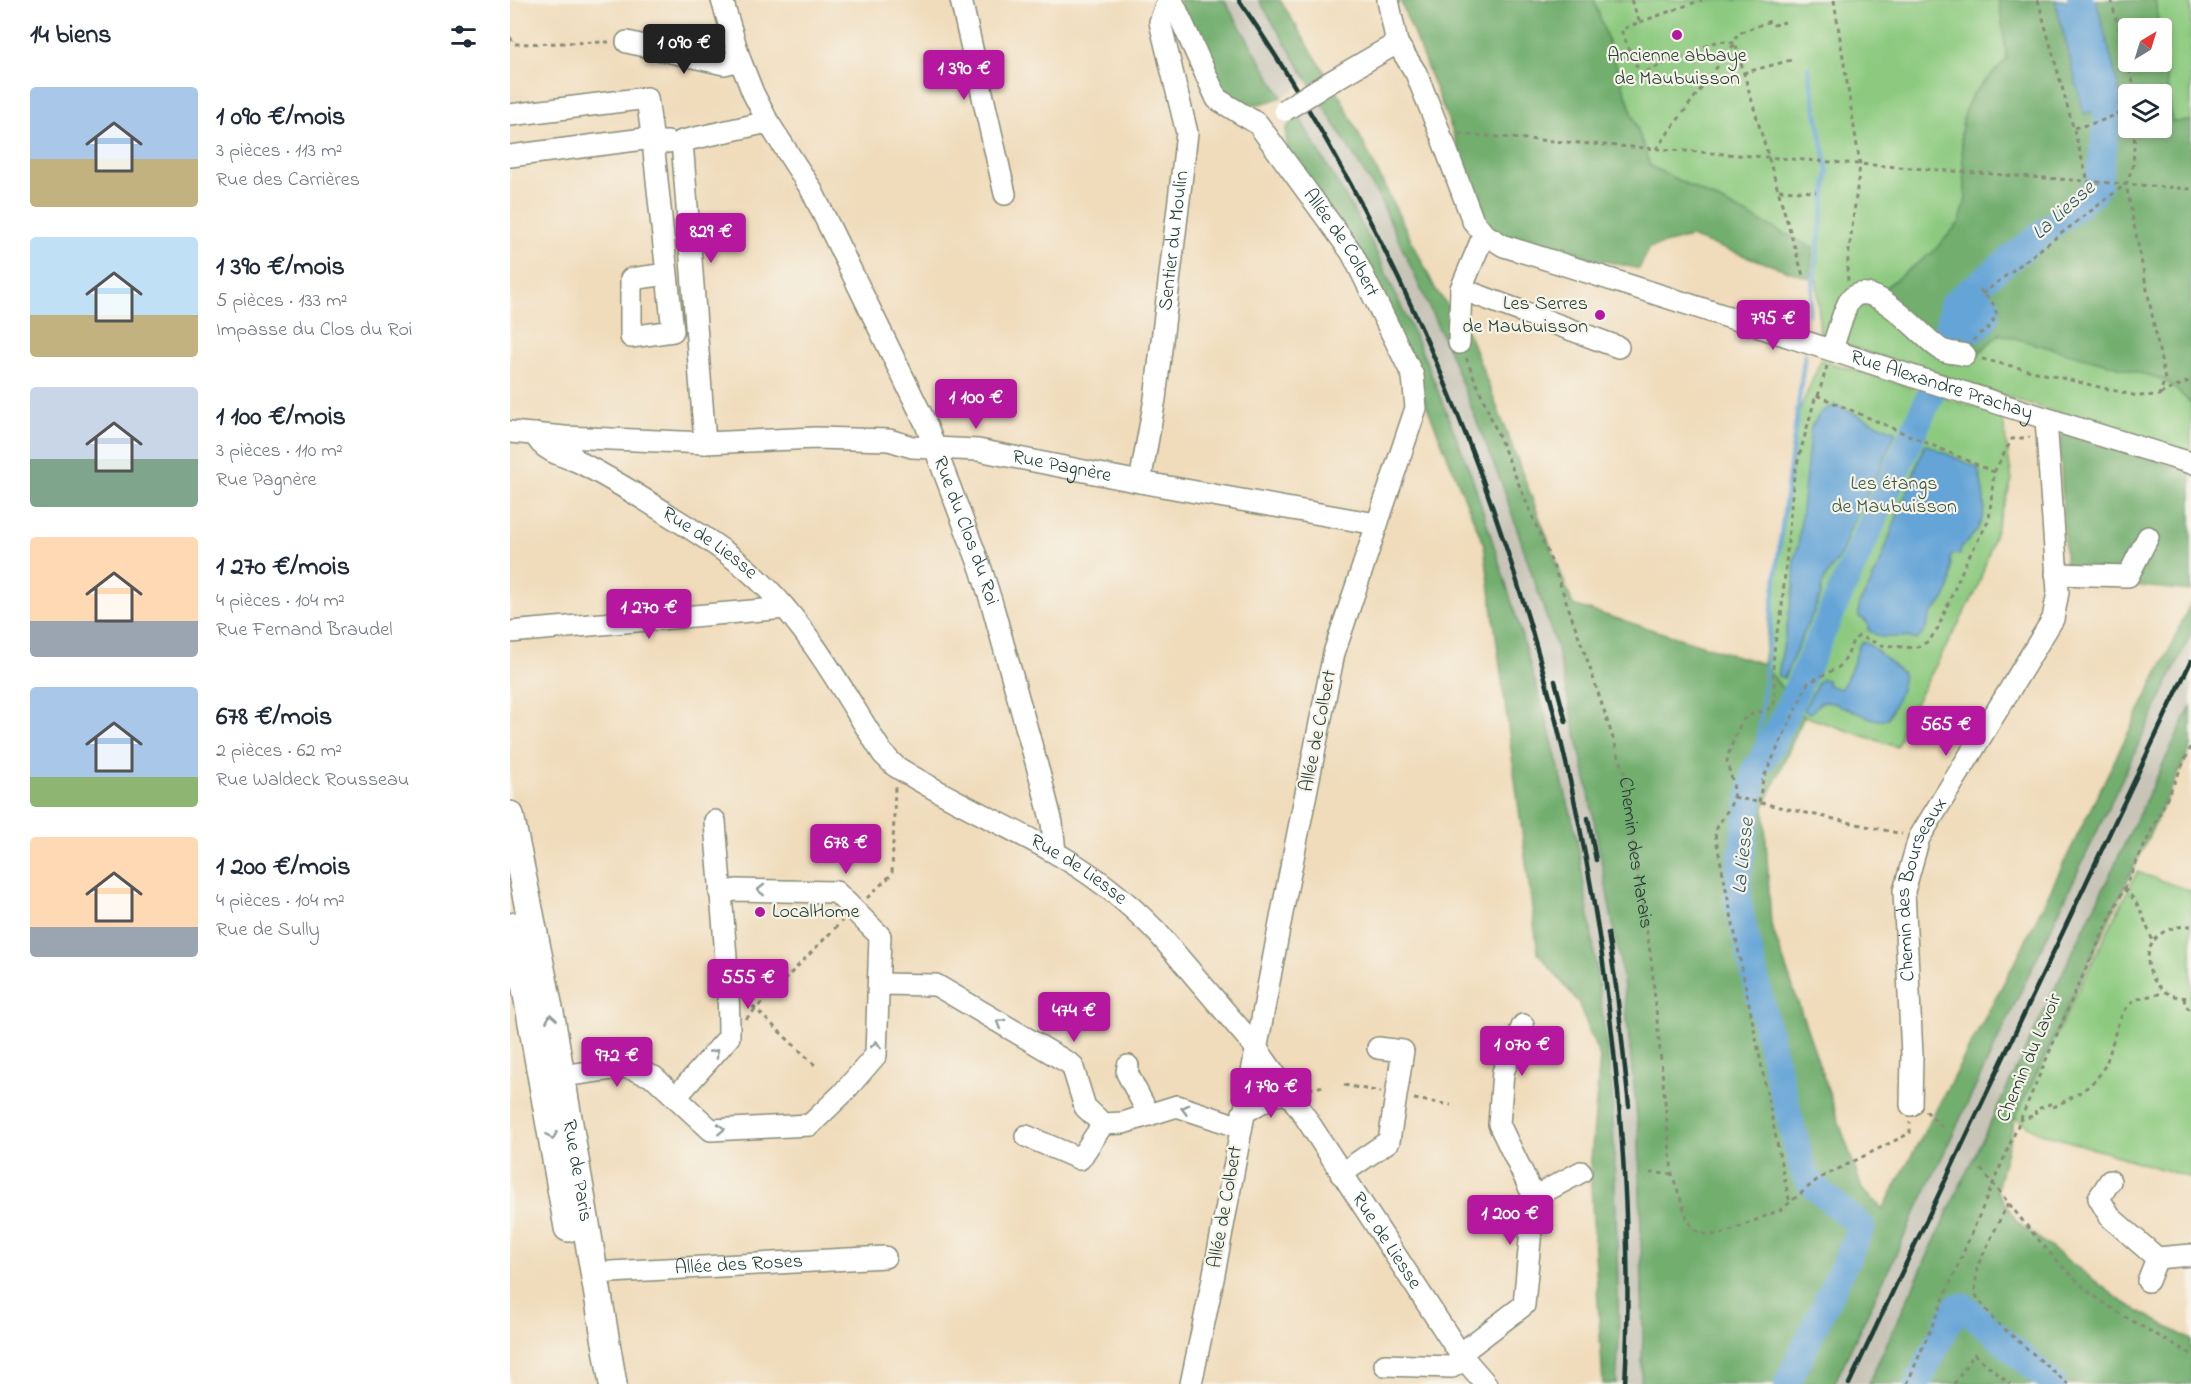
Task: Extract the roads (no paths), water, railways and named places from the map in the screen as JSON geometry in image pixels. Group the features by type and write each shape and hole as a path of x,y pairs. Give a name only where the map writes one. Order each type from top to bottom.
{"main road":[{"name":"Rue de Paris","path":"510,815 552,1077 596,1384"},
{"name":"Rue de Paris","path":"510,895 552,1077 593,1274 613,1384"}],"street":[{"name":"Rue du Clos du Roi","path":"722,0 740,60 753,93 768,123 811,189 925,422 992,604 1052,823 1054,852"},
{"path":"961,0 1005,194"},
{"path":"1170,0 1217,99 1258,124 1397,43"},
{"name":"Sentier du Moulin","path":"1140,482 1155,399 1187,133 1160,22 1170,0"},
{"path":"1388,0 1397,43 1416,73 1446,136 1473,221 1484,234 1461,290 1459,343"},
{"path":"627,42 724,64 740,60"},
{"path":"510,115 647,98 667,274"},
{"path":"510,156 653,140 682,141 768,123"},
{"name":"Allée de Colbert","path":"1191,1384 1334,653 1416,408 1413,376 1352,253 1258,124"},
{"path":"682,141 705,443"},
{"name":"Rue Alexandre Prachay","path":"1484,234 1504,246 1832,349 2046,427 2191,463"},
{"path":"1461,290 1618,348"},
{"path":"1832,349 1850,301 1857,295 1871,294 1905,317 1941,350 1965,355"},
{"name":"Chemin des Bourseaux","path":"1911,1105 1912,1055 1904,891 1919,838 2053,619 2058,592 2046,427"},
{"path":"510,432 565,437 570,453 577,461"},
{"name":"Rue de Liesse","path":"535,434 546,447 577,461 642,498 732,556 753,574 785,608 816,650 882,754 895,766 1054,852 1142,916 1257,1049 1298,1091 1341,1174 1463,1357 1486,1384"},
{"name":"Rue Pagnère","path":"565,437 705,443 815,438 889,440 912,447 978,450 1140,482 1376,524"},
{"path":"2056,574 2128,576 2148,537"},
{"path":"510,632 785,608"},
{"path":"676,1097 729,1037 729,985 716,821"},
{"path":"552,1077 626,1067 654,1077 711,1130 810,1125 843,1093 876,1055 880,936 836,892 736,890 720,893"},
{"path":"879,984 936,985 1072,1065 1085,1107 1103,1124 1123,1123 1177,1106 1242,1120 1274,1095 1298,1091"},
{"path":"1385,1365 1452,1367 1524,1305 1534,1197 1499,1124 1503,1072 1523,1025"},
{"path":"1341,1174 1389,1141 1403,1051 1378,1048"},
{"path":"1128,1066 1127,1073 1149,1115"},
{"path":"1026,1136 1080,1159 1103,1124"},
{"path":"1534,1197 1581,1172"},
{"path":"2110,1181 2099,1198 2110,1217 2157,1258 2191,1255"},
{"name":"Allée des Roses","path":"593,1274 885,1257"},
{"path":"2148,1281 2157,1258"}],"water":[{"path":"2055,0 2096,0 2118,85 2118,105 2084,114"},
{"path":"1835,405 1896,432 1841,554 1825,579 1821,595 1784,678 1778,676 1794,587 1794,560 1798,547 1811,427 1821,412"},
{"path":"1925,444 1978,468 1984,501 1982,520 1971,538 1961,547 1960,555 1954,554 1950,558 1949,589 1932,613 1923,634 1916,640 1907,637 1880,637 1868,630 1864,619 1859,617 1859,604 1881,561"},
{"path":"1863,642 1871,646 1902,673 1900,691 1887,719 1872,718 1826,702 1819,704 1811,713 1806,712 1804,709 1818,682 1822,679 1827,680 1828,685 1840,689 1849,674 1859,645"}],"waterway":[{"name":"La Liesse","path":"1947,338 1953,304 2092,194 2098,185 2108,117 2080,0"},
{"path":"1808,68 1828,172 1809,314"},
{"name":"La Liesse","path":"1952,308 1962,311 1975,329 1981,325 1986,317 1987,307 1970,290"},
{"path":"1755,770 1778,558 1805,354"},
{"name":"La Liesse","path":"1787,1384 1862,1227 1811,1184 1804,1173 1772,1050 1738,903 1738,875 1755,770 1771,746 1932,391"},
{"name":"La Liesse","path":"1917,1384 1956,1307 1963,1306 2053,1384"}],"railway":[{"path":"1239,0 1315,120 1382,246 1442,375 1493,508 1535,644 1570,782 1597,921 1615,1062 1626,1223 1628,1303 1625,1384"},
{"path":"1849,1384 2191,661"},
{"path":"1555,681 1566,722"},
{"path":"1588,818 1596,860"},
{"path":"1608,933 1629,1106"}],"place":[{"name":"Ancienne abbaye de Maubuisson","path":"1677,35"},
{"name":"Les Serres de Maubuisson","path":"1600,315"},
{"name":"LocalHome","path":"760,912"}],"park label":[{"name":"Les étangs de Maubuisson","path":"1894,496"}]}
